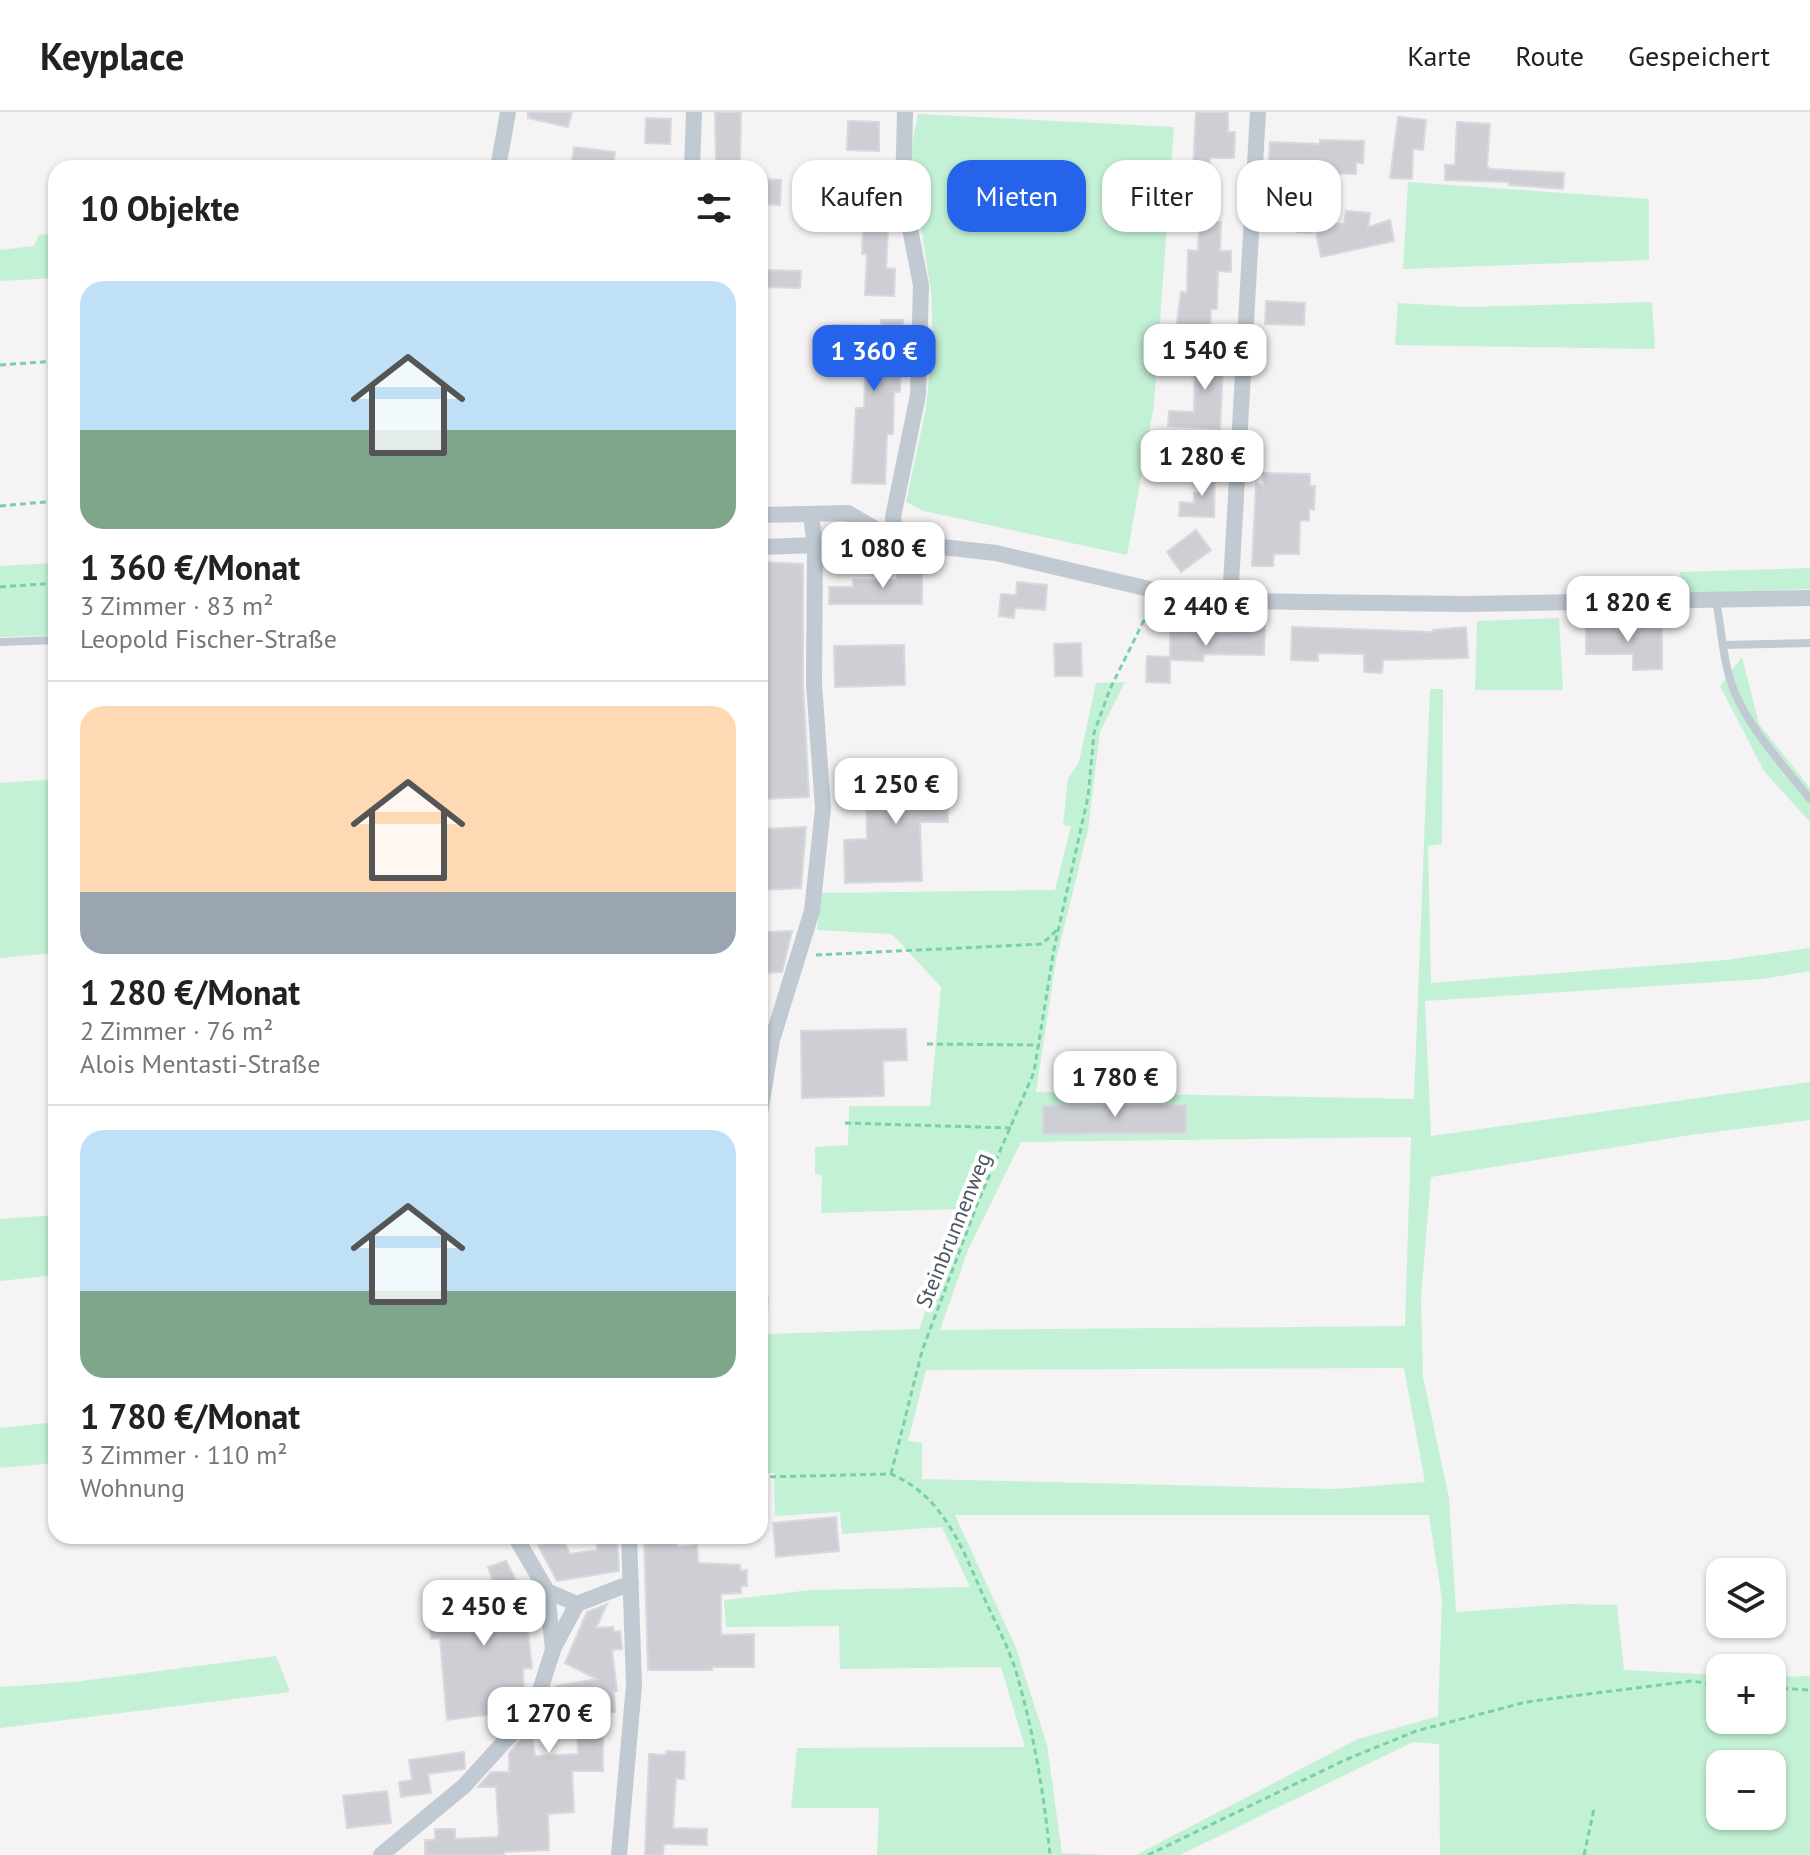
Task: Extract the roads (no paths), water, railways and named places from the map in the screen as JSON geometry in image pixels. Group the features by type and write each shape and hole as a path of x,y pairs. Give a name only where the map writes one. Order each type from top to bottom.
{"street":[{"path":"499,160 508,112"},
{"path":"692,160 694,112"},
{"path":"897,542 893,517 918,395 921,285 903,193 905,112"},
{"path":"1230,601 1258,112"},
{"path":"768,515 848,513 897,542"},
{"path":"768,1064 772,1040 812,911 823,808 814,684 815,546 811,515"},
{"path":"768,547 897,542 996,553 1158,591 1230,601 1464,604 1810,598"},
{"path":"520,1544 547,1591 553,1650"},
{"path":"619,1855 634,1685 629,1544"},
{"path":"381,1855 464,1786 534,1709 553,1650 577,1604 631,1583"},
{"path":"547,1591 577,1604"}],"lane":[{"path":"1716,601 1735,693 1759,735 1810,799"},
{"path":"0,642 48,640"},
{"path":"1724,645 1810,643"}]}
